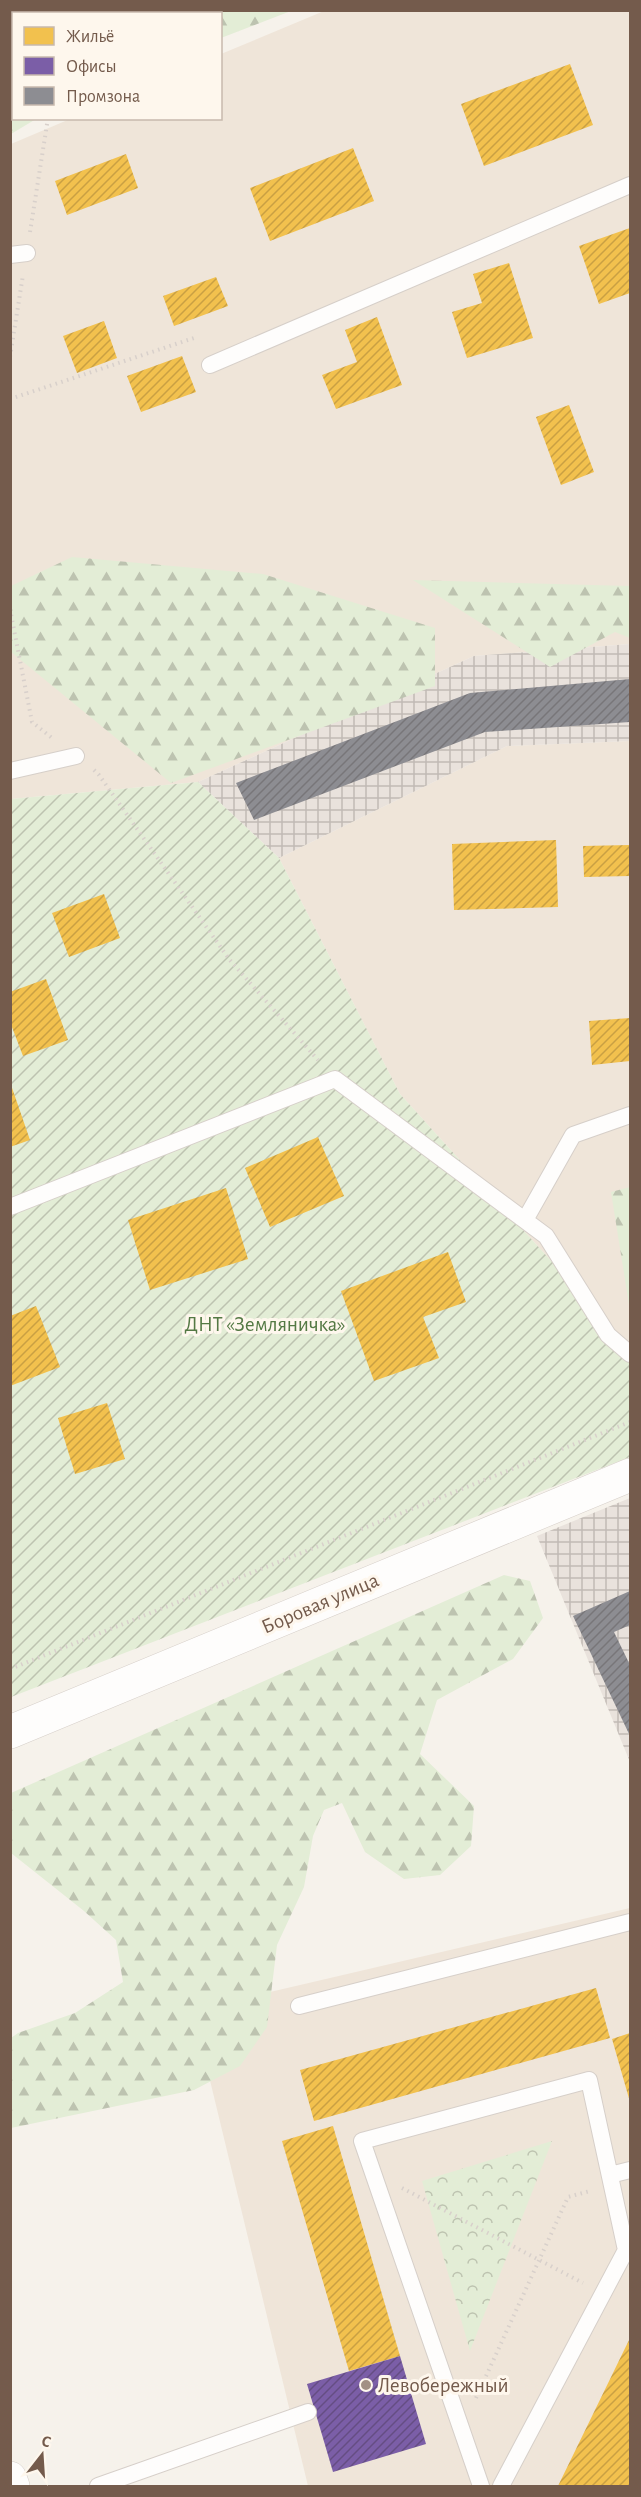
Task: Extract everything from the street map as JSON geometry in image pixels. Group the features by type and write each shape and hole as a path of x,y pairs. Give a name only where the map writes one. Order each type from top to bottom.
{"street":[{"name":"Боровая улица","path":"10,1732 630,1475"},
{"path":"10,2478 13,2487"}],"lane":[{"path":"210,365 630,185"},
{"path":"10,771 76,756"},
{"path":"10,1207 335,1079 546,1236 608,1335 630,1354"},
{"path":"525,1220 573,1136 630,1115"},
{"path":"299,2006 630,1922"},
{"path":"481,2487 362,2140 590,2080 626,2250 501,2487"},
{"path":"611,2179 630,2170"},
{"path":"98,2487 308,2412"}],"path":[{"path":"10,399 197,336"},
{"path":"10,609 32,722 99,775 229,959 335,1079"},
{"path":"10,1669 630,1422"},
{"path":"373,2173 603,2294"},
{"path":"461,2429 568,2197 611,2179"}],"shaded area":[{"path":"324,11 630,11 630,644 474,656 198,782 11,799 11,144 68,120 222,120 222,54"},
{"path":"630,644 630,741 507,746 279,858 198,782 474,656"},
{"path":"630,741 630,1348 400,1094 279,858 507,746"},
{"path":"630,1498 630,1762 537,1536"},
{"path":"630,1908 630,2486 308,2486 193,2010"}],"green space":[{"path":"15,10 291,10 222,38 222,12 15,12"},
{"path":"12,91 12,120 34,120 11,134"},
{"path":"72,557 263,574 435,628 435,686 171,783 11,652 11,586"},
{"path":"413,580 630,586 630,638 615,632 550,667"},
{"name":"ДНТ «Земляничка»","path":"198,782 279,858 400,1094 630,1348 630,1457 11,1697 11,799"},
{"path":"630,1187 630,1311 611,1192"},
{"path":"504,1575 530,1581 543,1618 513,1659 437,1700 420,1754 474,1806 471,1846 440,1875 404,1879 365,1852 342,1803 324,1810 313,1836 304,1887 277,1945 267,2027 240,2066 194,2090 11,2128 11,2038 18,2033 75,2013 123,1982 116,1940 84,1911 11,1853 11,1793"},
{"path":"552,2141 470,2351 422,2181"}],"building: Жильё":[{"path":"570,64 593,125 484,166 461,104"},
{"path":"353,148 374,201 270,241 250,188"},
{"path":"126,154 138,188 67,215 55,181"},
{"path":"630,228 630,293 599,304 579,246"},
{"path":"509,263 533,338 467,358 452,312 482,303 473,274"},
{"path":"216,277 228,306 174,326 163,296"},
{"path":"377,317 402,385 336,409 322,375 357,362 345,330"},
{"path":"104,321 117,358 77,373 63,336"},
{"path":"182,356 196,392 141,412 127,376"},
{"path":"569,405 594,472 561,485 536,417"},
{"path":"556,840 558,907 454,910 452,844"},
{"path":"630,845 630,876 584,877 583,846"},
{"path":"104,894 120,938 69,957 52,913"},
{"path":"46,979 68,1040 23,1056 10,1022 10,992"},
{"path":"630,1018 630,1061 592,1065 589,1021"},
{"path":"10,1082 30,1140 10,1147"},
{"path":"318,1137 344,1196 270,1227 245,1168"},
{"path":"226,1188 248,1259 150,1290 128,1220"},
{"path":"448,1252 466,1302 423,1317 439,1358 374,1381 341,1291"},
{"path":"36,1306 60,1367 10,1386 10,1316"},
{"path":"107,1403 125,1459 75,1474 58,1418"},
{"path":"596,1988 610,2038 314,2121 300,2070"},
{"path":"630,2033 630,2102 612,2039"},
{"path":"333,2126 400,2356 349,2371 282,2141"},
{"path":"630,2338 629,2486 558,2486"}],"building: Офисы":[{"path":"400,2356 426,2444 333,2472 307,2384"}],"building: Промзона":[{"path":"630,679 630,722 485,732 254,820 236,783 470,693"},
{"path":"630,1591 630,1625 614,1632 630,1665 630,1736 573,1616"}],"place":[{"name":"Левобережный","path":"366,2385"}]}
